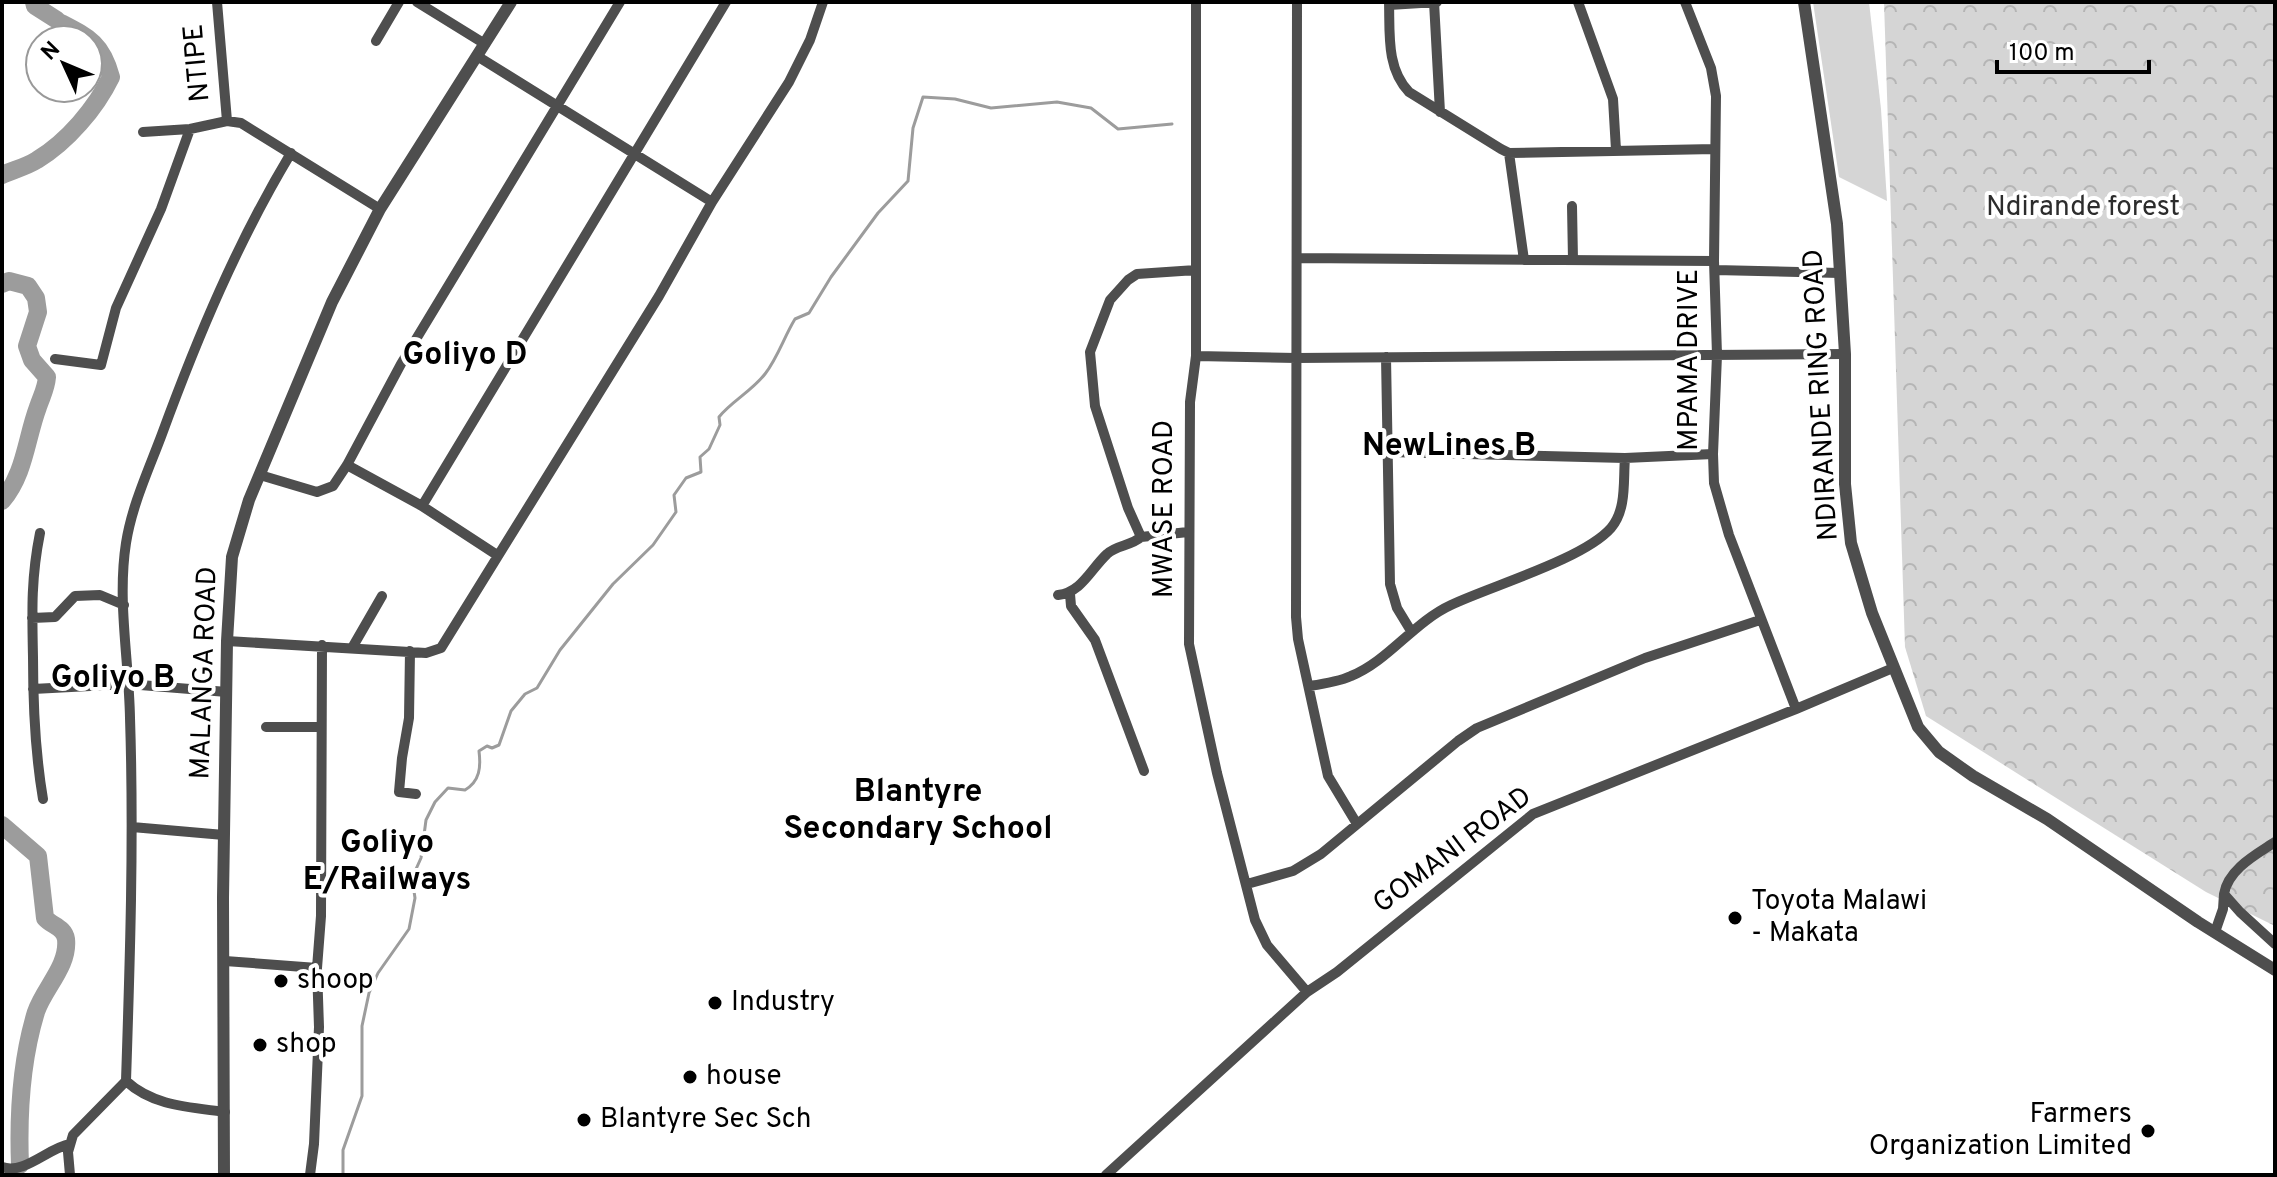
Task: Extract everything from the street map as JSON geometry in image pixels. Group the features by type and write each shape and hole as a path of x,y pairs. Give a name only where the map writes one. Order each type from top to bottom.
{"street":[{"name":"NTIPE","path":"217,2 227,121"},
{"path":"376,41 399,2"},
{"path":"417,2 485,44"},
{"name":"MALANGA ROAD","path":"224,1175 224,835 227,641 232,557 239,529 260,475 332,302 380,209 511,2"},
{"path":"260,475 322,491 333,486 401,364 620,2"},
{"path":"422,506 726,2"},
{"path":"227,641 426,653 441,648 659,296 712,202 789,82 810,40 823,2"},
{"name":"MWASE ROAD","path":"1196,2 1196,356 1190,402 1189,644 1217,773 1255,920 1267,945 1307,992"},
{"path":"1297,2 1296,617 1328,776 1357,824"},
{"path":"1440,112 1436,2 1389,3 1395,72 1409,92 1440,112 1485,141 1509,153 1715,149"},
{"path":"1578,2 1613,99 1616,150"},
{"name":"MPAMA DRIVE","path":"1685,2 1714,82 1717,355 1713,454 1719,507 1796,709"},
{"name":"NDIRANDE RING ROAD","path":"1804,2 1837,224 1845,354 1845,484 1851,543 1893,668 1918,727 1939,752 1995,790 2047,819 2275,970"},
{"path":"477,56 712,202"},
{"path":"143,132 190,129 227,121 252,128 380,209"},
{"path":"55,359 101,365 116,308 161,209 190,129"},
{"path":"70,1175 70,1144 79,1126 126,1081 132,827 128,684 123,643 125,556 129,529 166,422 232,259 291,153"},
{"path":"1509,153 1524,260"},
{"path":"1572,206 1573,260"},
{"path":"1297,258 1573,260 1840,273"},
{"path":"1141,537 1128,508 1095,406 1090,352 1110,300 1128,280 1137,274 1196,270"},
{"path":"1196,356 1845,354"},
{"path":"1386,357 1390,584 1397,608 1411,631"},
{"path":"1389,452 1625,458 1713,454"},
{"path":"1309,686 1353,676 1450,605 1576,553 1596,541 1618,518 1622,507 1625,458"},
{"path":"347,465 422,506 497,555"},
{"path":"1144,771 1095,640 1064,594 1089,577 1107,554 1133,544 1141,537 1188,532"},
{"path":"40,533 32,573 32,618 36,756 43,799"},
{"path":"32,618 55,617 75,596 100,595 124,605"},
{"path":"352,648 382,596"},
{"path":"1247,884 1293,871 1321,854 1477,728 1645,658 1760,620"},
{"path":"310,1175 318,1054 322,645"},
{"path":"410,651 409,718 399,792 416,794"},
{"name":"GOMANI ROAD","path":"1106,1175 1307,992 1337,972 1533,814 1893,668"},
{"path":"33,689 128,684 227,692"},
{"path":"266,727 321,727"},
{"path":"132,827 224,835"},
{"path":"2215,932 2227,883 2254,854 2275,842"},
{"path":"2224,894 2275,944"},
{"path":"225,961 317,968"},
{"path":"126,1081 137,1092 170,1104 225,1112"},
{"path":"2,1167 10,1170 22,1166 56,1147 70,1144"}],"green space":[{"path":"1813,2 1869,2 1887,201 1839,177"},
{"name":"Ndirande forest","path":"1884,2 2275,2 2275,926 2206,892 1926,716 1905,647"}],"waterway":[{"path":"34,2 35,6 57,20"},
{"path":"2,175 33,162 59,144 89,112 111,77 94,43 61,23"},
{"path":"343,1175 343,1150 362,1096 362,1026 369,993 378,973 409,929 415,898 412,878 421,858 426,820 435,802 448,788 465,790 474,782 479,768 479,751 487,746 492,748 499,745 511,711 525,694 537,688 560,650 613,584 653,545 676,512 674,495 686,478 701,472 700,457 709,449 720,425 719,417 765,374 795,319 809,313 878,213 908,181 913,128 923,97 955,99 991,108 1057,102 1091,108 1118,129 1172,124"},
{"path":"2,284 9,281 28,286 36,298 38,312 27,346 32,360 47,377 20,468 2,501"},
{"path":"2,825 38,856 45,918 60,929 66,939 64,958 36,1012 27,1049 20,1107 20,1165"}],"place":[{"name":"Toyota Malawi - Makata","path":"1735,918"},
{"name":"shoop","path":"281,981"},
{"name":"Industry","path":"715,1003"},
{"name":"shop","path":"260,1045"},
{"name":"house","path":"690,1077"},
{"name":"Blantyre Sec Sch","path":"584,1120"},
{"name":"Farmers Organization Limited","path":"2148,1131"}],"district":[{"name":"Goliyo D","path":"465,356"},
{"name":"NewLines B","path":"1449,447"},
{"name":"Goliyo B","path":"113,679"},
{"name":"Blantyre Secondary School","path":"918,812"},
{"name":"Goliyo E/Railways","path":"387,862"}]}
